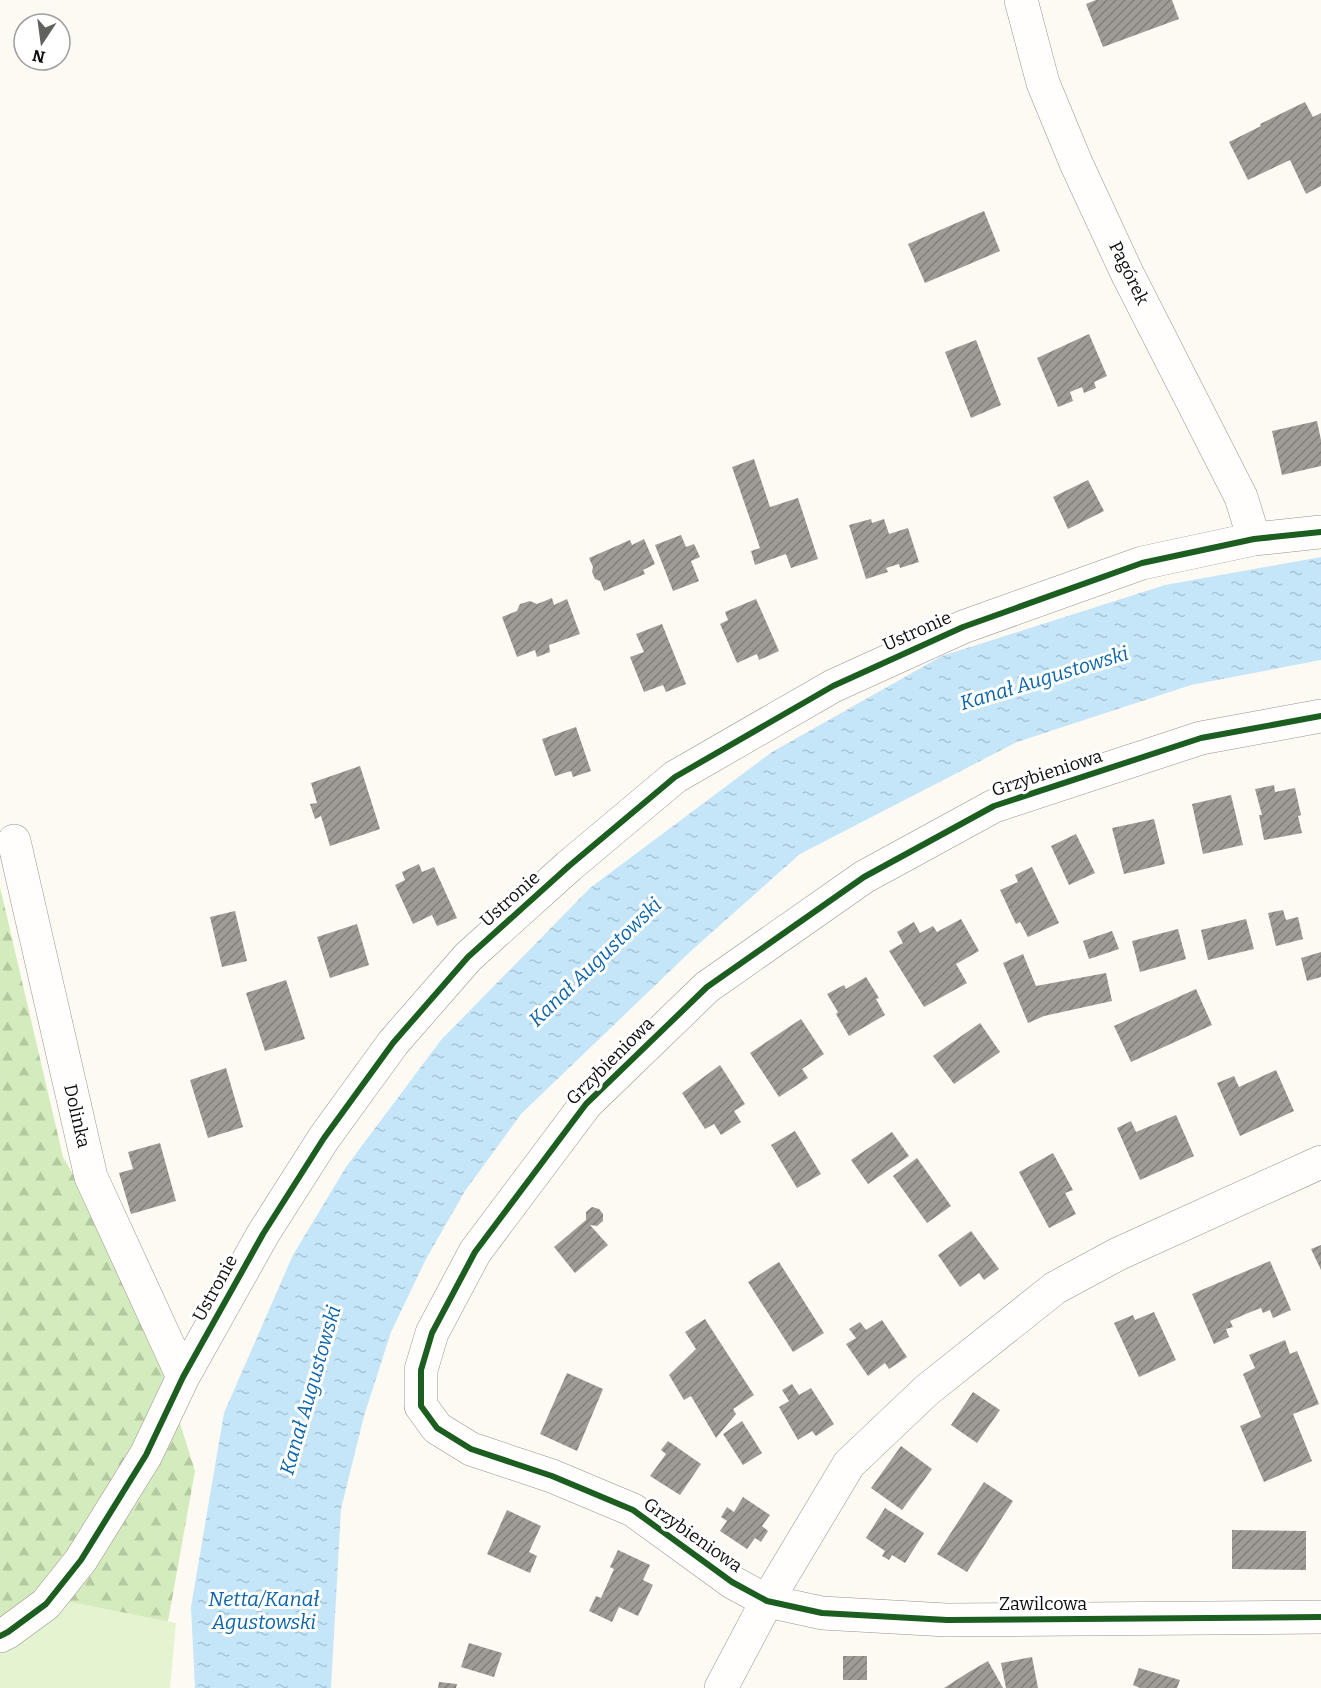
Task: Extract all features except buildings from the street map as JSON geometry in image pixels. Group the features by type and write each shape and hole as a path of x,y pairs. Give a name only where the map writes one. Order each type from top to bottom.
{"street":[{"name":"Pagórek","path":"1021,0 1044,83 1076,164 1127,273 1241,496 1254,539"},
{"name":"Ustronie","path":"0,1636 46,1604 81,1560 146,1455 183,1377 263,1234 324,1138 393,1043 468,957 569,866 675,777 833,686 963,627 1142,563 1254,539 1321,532"},
{"name":"Grzybieniowa","path":"767,1601 732,1582 633,1510 552,1476 471,1449 437,1428 422,1406 421,1370 432,1333 475,1252 586,1104 681,1012 707,987 864,877 993,806 1201,738 1321,716"},
{"name":"Dolinka","path":"14,841 91,1177 183,1377"},
{"path":"721,1688 767,1601 849,1464 927,1390 1055,1288 1118,1254 1321,1162"},
{"name":"Zawilcowa","path":"767,1601 822,1613 947,1620 1321,1617"}],"green space":[{"path":"0,887 63,1157 136,1282 195,1471 154,1688 0,1622"},
{"path":"66,1601 176,1623 170,1688 0,1688 0,1639"}],"water":[{"name":"Netta/Kanał Agustowski","path":"1321,557 1321,660 1191,685 1017,742 800,854 692,950 521,1114 465,1191 426,1259 391,1332 364,1416 341,1509 331,1688 195,1688 191,1607 224,1413 293,1255 346,1167 441,1040 590,888 772,752 942,656 1165,585"}],"cycle path":[{"path":"0,1636 46,1604 81,1560 146,1455 183,1377 263,1234 324,1138 393,1043 468,957 569,866 675,777 833,686 963,627 1142,563 1254,539 1321,532"},
{"path":"1321,716 1201,738 994,806 864,877 707,987 586,1104 475,1252 432,1333 421,1370 421,1406 437,1428 471,1449 552,1476 633,1510 732,1582 767,1601 822,1613 947,1620 1321,1617"}],"water label":[{"name":"Kanał Augustowski","path":"1044,678"},
{"name":"Kanał Augustowski","path":"595,962"},
{"name":"Kanał Augustowski","path":"310,1390"}]}
